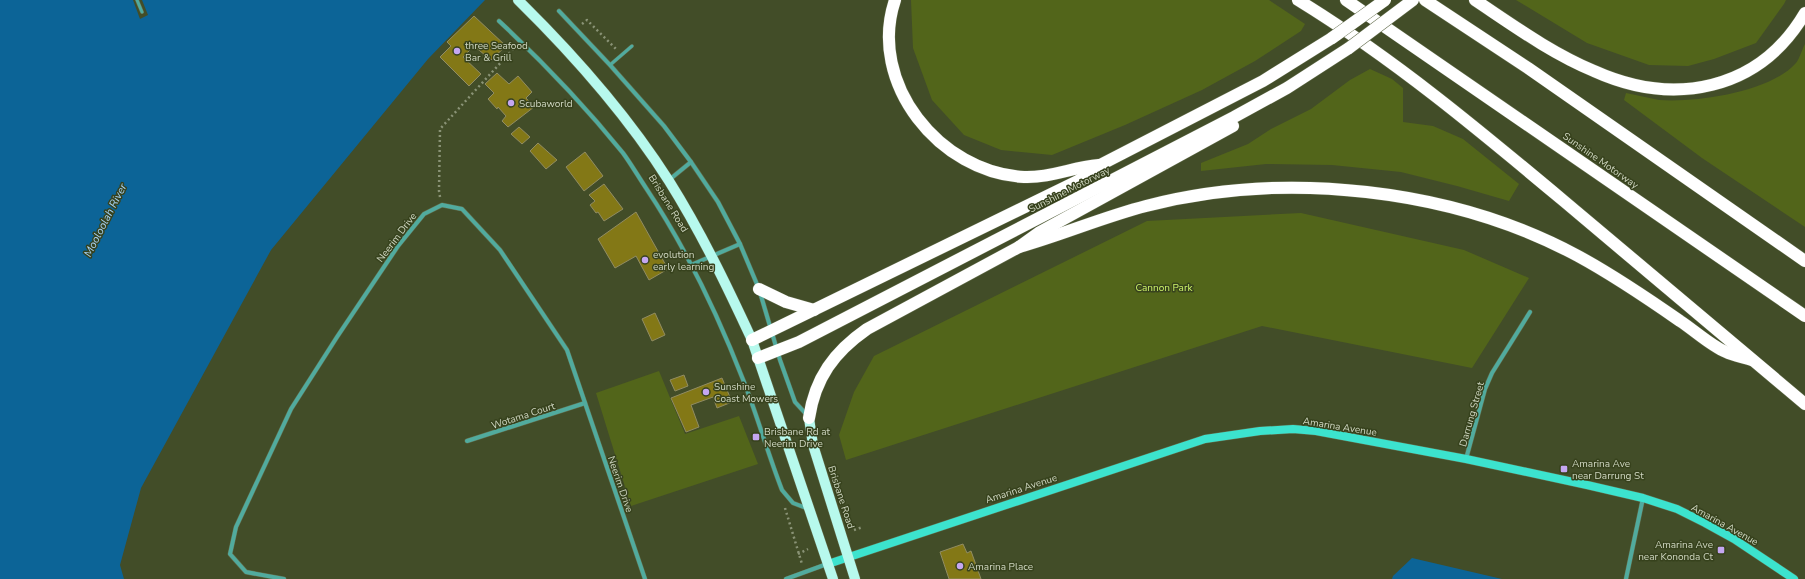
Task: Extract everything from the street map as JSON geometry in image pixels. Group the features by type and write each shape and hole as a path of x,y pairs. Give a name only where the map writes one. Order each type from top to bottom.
{"highway":[{"path":"895,0 891,21 890,43 893,68 898,86 919,120 943,145 961,159 982,168 1001,174 1024,177 1047,176 1087,166 1102,164"},
{"path":"1298,0 1376,52 1429,91 1494,143 1805,404"},
{"name":"Sunshine Motorway","path":"1346,0 1805,316"},
{"name":"Sunshine Motorway","path":"752,340 1078,181 1102,164 1256,85 1332,38 1385,0"},
{"name":"Sunshine Motorway","path":"758,358 799,342 1258,104 1292,85 1349,48 1413,0"},
{"path":"1425,0 1528,68 1805,261"},
{"path":"1475,0 1552,50 1596,72 1648,87 1675,89 1697,88 1718,84 1739,77 1751,70 1787,40 1805,13"},
{"path":"809,418 814,392 835,356 856,336 866,329 1019,247 1040,232 1237,124 1258,104"},
{"path":"1019,247 1046,240 1147,205 1213,192 1297,187 1351,190 1406,198 1449,207 1485,218 1532,235 1577,255 1614,277 1724,352 1752,360"},
{"path":"759,289 786,302 814,310"}],"main road":[{"name":"Brisbane Road","path":"518,0 588,74 630,126 669,180 711,255 752,340 833,579"},
{"name":"Brisbane Road","path":"809,418 813,445 855,579"}],"street":[{"path":"559,12 610,65 664,126 718,202 740,244 759,289 795,402 809,418"},
{"name":"Brisbane Road","path":"499,21 521,41 571,92 623,154 661,210 691,265 744,382 782,490 793,503 810,510"},
{"name":"Brisbane Road","path":"669,180 691,162"},
{"name":"Neerim Drive","path":"284,579 246,572 230,554 236,527 291,409 332,343 398,246 424,214 442,205 462,209 500,250 567,350 645,579"},
{"path":"691,265 711,255 740,244"},
{"name":"Darrung Street","path":"1466,459 1485,389 1490,378 1530,312"},
{"name":"Wotama Court","path":"467,441 585,403"},
{"name":"Amarina Avenue","path":"828,564 1205,439 1231,434 1273,430 1316,431 1466,459 1643,498 1677,509 1705,523 1759,555 1794,579"},
{"path":"1626,579 1643,498"},
{"path":"786,579 828,564"}],"lane":[{"path":"137,0 142,12"},
{"path":"610,65 632,46"}],"path":[{"path":"576,30 587,20 622,54"},
{"path":"442,205 439,191 440,129 521,41"},
{"path":"789,522 804,573"},
{"path":"854,530 863,527"},
{"path":"798,554 808,549"}],"green space":[{"path":"911,0 1269,0 1305,24 1301,31 1255,61 1202,90 1125,125 1052,155 1001,150 964,135 932,100 913,48"},
{"path":"1516,0 1786,0 1756,43 1714,59 1688,66 1649,65 1587,43"},
{"path":"1805,44 1805,227 1702,158 1624,100 1626,93 1659,100 1692,100 1732,94 1769,81 1784,73 1799,59"},
{"path":"1370,69 1392,79 1403,88 1403,122 1433,126 1463,139 1519,184 1509,201 1401,172 1332,165 1266,164 1201,171 1201,163 1248,144 1271,129 1311,109 1350,80"},
{"name":"Cannon Park","path":"1301,213 1464,250 1529,278 1472,368 1262,326 846,460 839,435 854,392 874,356 1147,221"},
{"path":"659,371 685,434 739,416 758,464 631,506 596,393"}],"water":[{"name":"Mooloolah River","path":"0,0 485,0 428,59 271,250 141,488 120,565 124,579 0,579"},
{"path":"1412,558 1502,579 1392,579 1393,576"}],"pier":[{"path":"133,0 142,0 148,15 140,19"}],"building":[{"name":"three Seafood Bar & Grill","path":"474,16 506,46 491,60 474,46 463,57 481,74 469,86 440,57 451,46 447,42"},
{"name":"Scubaworld","path":"497,73 509,84 518,76 532,92 526,98 534,107 508,127 502,121 506,116 488,99 494,93 485,84"},
{"path":"519,127 530,137 522,144 511,134"},
{"path":"538,143 557,160 546,169 530,151"},
{"path":"585,152 603,176 584,191 566,167"},
{"path":"604,184 623,209 604,221 598,212 596,213 590,205 595,201 589,195"},
{"path":"636,212 668,269 649,280 636,256 615,268 598,239"},
{"path":"655,313 665,335 652,341 642,319"},
{"path":"684,375 688,386 675,391 670,380"},
{"path":"722,378 732,402 717,408 713,397 691,405 699,427 686,432 671,398"},
{"name":"Amarina Place","path":"963,544 967,553 971,551 981,579 949,579 940,552"}],"place":[{"name":"three Seafood Bar & Grill","path":"457,51"},
{"name":"Scubaworld","path":"511,103"},
{"name":"evolution early learning","path":"645,260"},
{"name":"Sunshine Coast Mowers","path":"706,392"},
{"name":"Brisbane Rd at Neerim Drive","path":"756,437"},
{"name":"Amarina Ave near Darrung St","path":"1564,469"},
{"name":"Amarina Ave near Kononda Ct","path":"1721,550"},
{"name":"Amarina Place","path":"960,566"}]}
